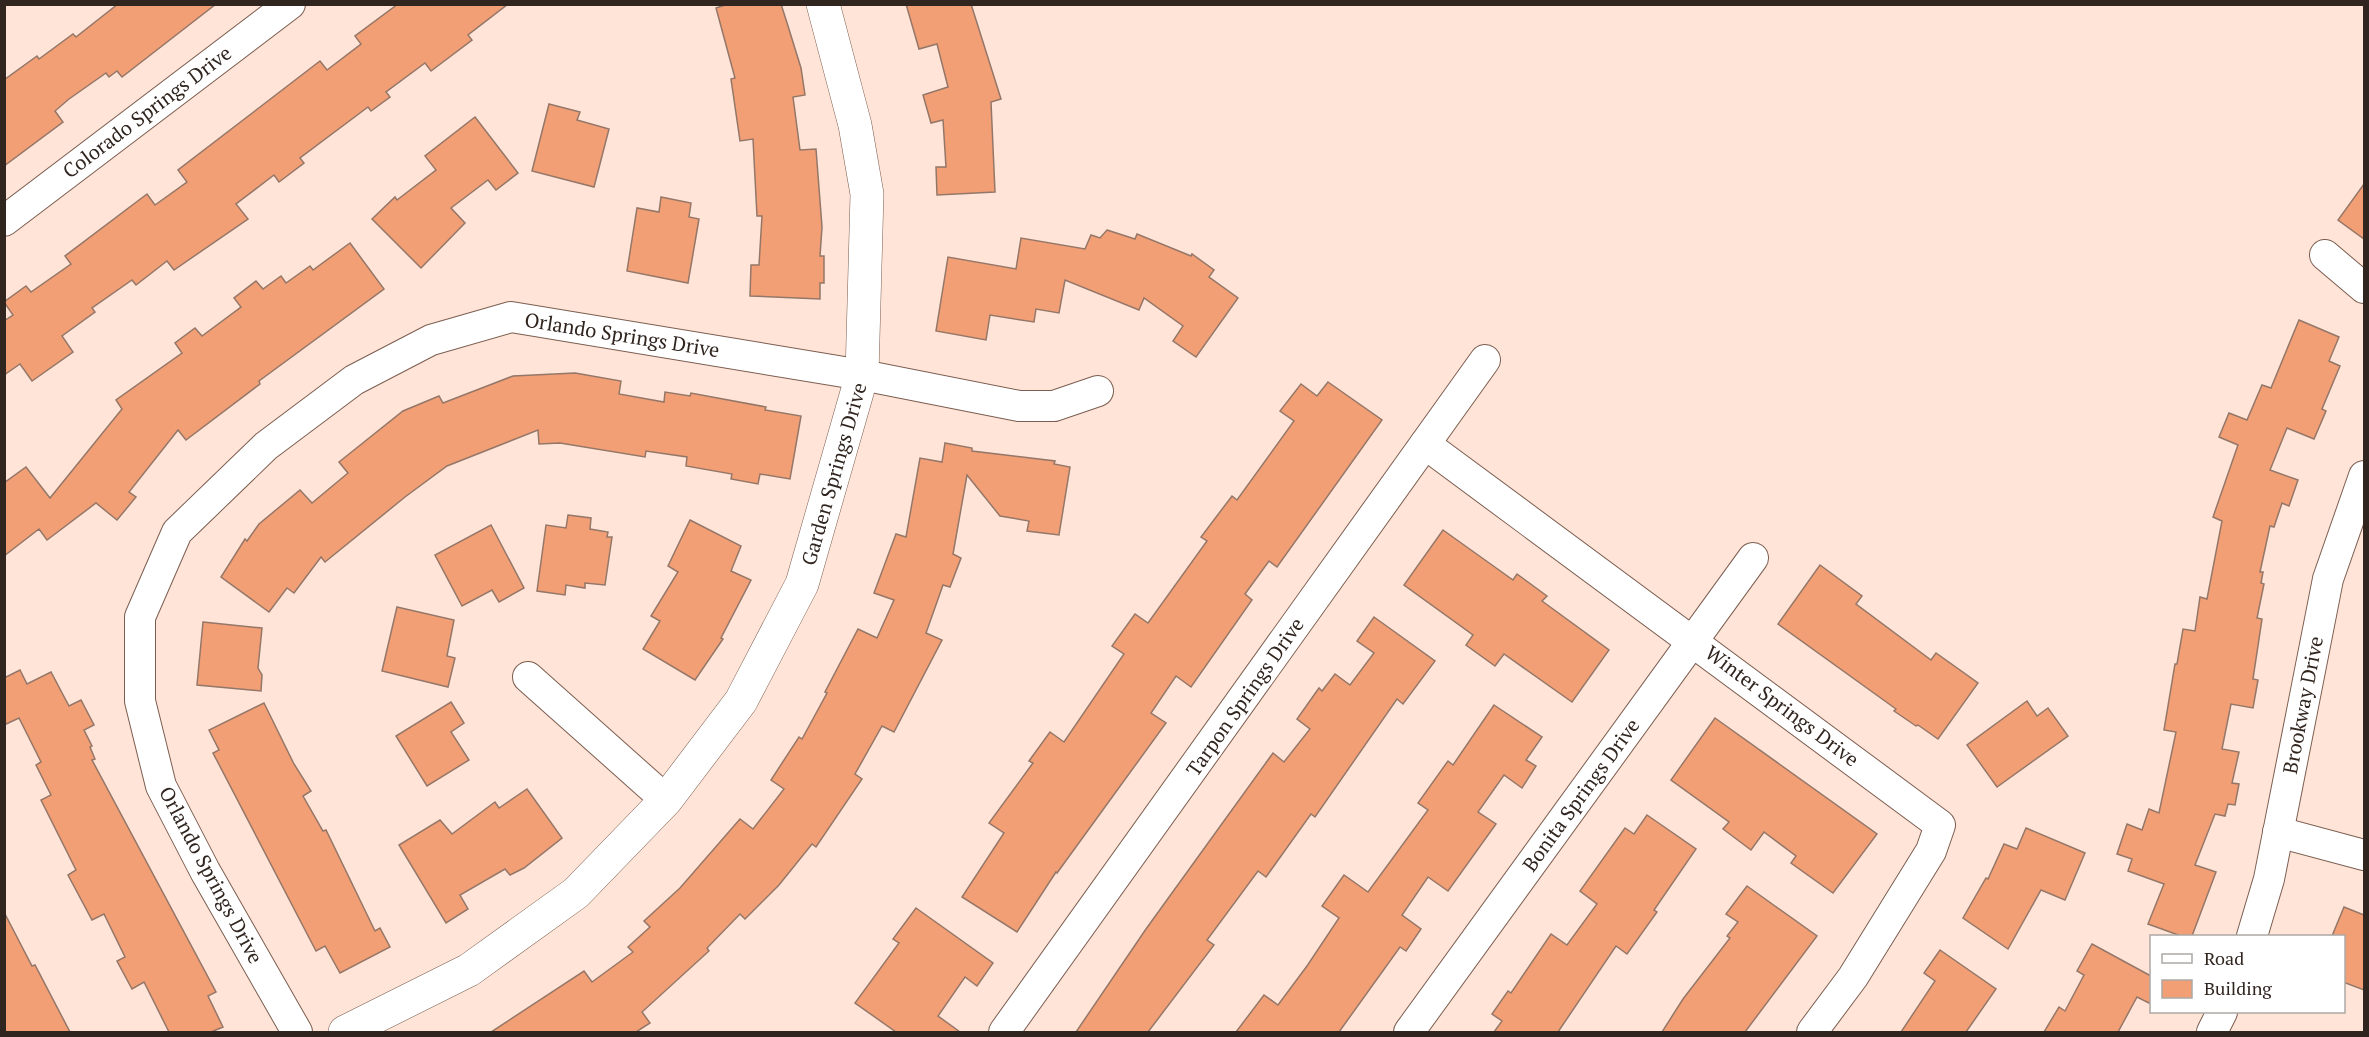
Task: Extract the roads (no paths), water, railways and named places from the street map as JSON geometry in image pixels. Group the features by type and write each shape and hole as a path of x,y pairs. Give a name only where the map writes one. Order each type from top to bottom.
{"street":[{"name":"Colorado Springs Drive","path":"4,221 290,4"},
{"name":"Garden Springs Drive","path":"345,1032 478,964 576,893 666,800 741,701 802,584 862,375 867,194 855,125 824,4"},
{"path":"2325,255 2364,288"},
{"name":"Orlando Springs Drive","path":"297,1032 205,871 161,786 140,701 140,617 177,532 266,446 354,381 431,340 511,317 862,375 1019,406 1054,406 1098,391"},
{"name":"Tarpon Springs Drive","path":"1004,1032 1485,360"},
{"name":"Winter Springs Drive","path":"1425,444 1694,640 1940,825 1931,851 1853,977 1812,1032"},
{"name":"Brookway Drive","path":"2252,935 2269,879 2328,579 2364,477"},
{"name":"Bonita Springs Drive","path":"1409,1032 1753,558"},
{"path":"528,676 666,800"},
{"path":"2278,832 2364,855"},
{"path":"2212,1032 2221,1013"}]}
